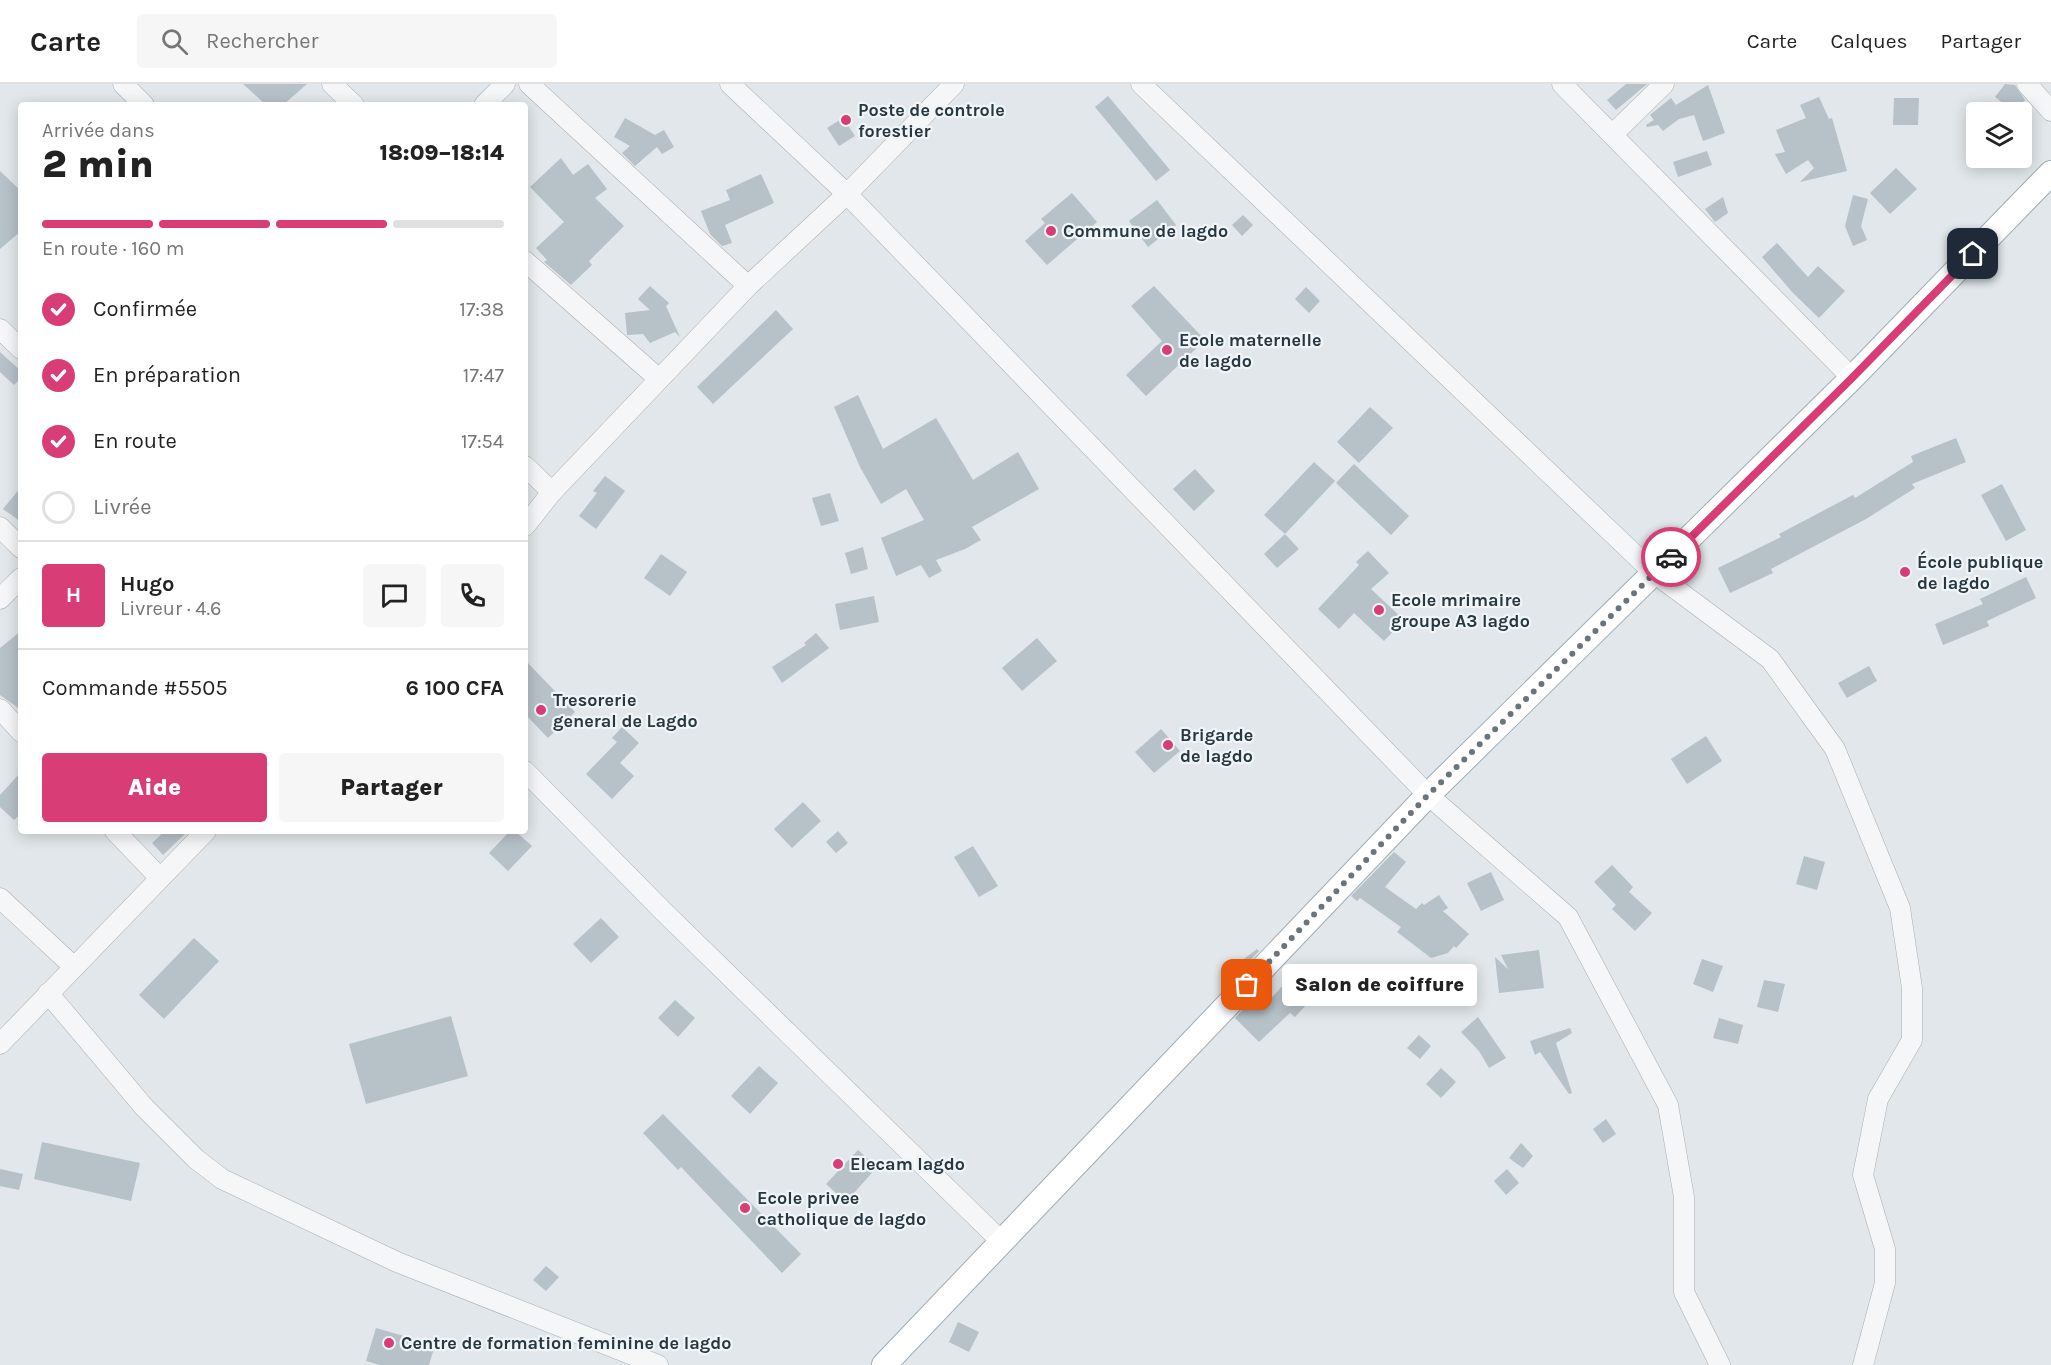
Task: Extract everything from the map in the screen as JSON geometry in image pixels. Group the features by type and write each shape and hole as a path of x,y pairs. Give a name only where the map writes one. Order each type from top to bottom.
{"main road":[{"path":"884,1365 1428,795 1852,378 2051,173"}],"street":[{"path":"123,84 141,102"},
{"path":"332,84 351,102"},
{"path":"487,102 505,84"},
{"path":"529,84 748,286"},
{"path":"730,84 847,194 1428,795 1568,917 1668,1105 1683,1197 1683,1292 1720,1365"},
{"path":"528,522 552,492 748,286 847,194 954,84"},
{"path":"1142,84 1654,573 1770,659 1835,748 1900,908 1912,988 1912,1040 1878,1099 1863,1175 1885,1249 1885,1283 1863,1365"},
{"path":"1562,84 1852,378"},
{"path":"1613,134 1664,84"},
{"path":"2027,84 2051,111"},
{"path":"528,264 659,379"},
{"path":"0,329 18,346"},
{"path":"528,469 552,492"},
{"path":"0,527 18,545"},
{"path":"0,599 18,581"},
{"path":"0,710 18,729"},
{"path":"528,774 664,912 1002,1242"},
{"path":"118,834 159,877"},
{"path":"0,1044 203,834"},
{"path":"0,898 74,966"},
{"path":"48,993 144,1107 196,1159 222,1179 397,1262 658,1365"}],"building":[{"path":"243,84 307,84 286,102 263,102"},
{"path":"1626,84 1647,84 1616,110 1607,100"},
{"path":"2005,84 2015,85 2025,100 2023,102 2001,102 1995,97"},
{"path":"1708,85 1725,133 1703,141 1694,115 1679,119 1663,131 1658,125 1647,127 1646,125 1654,120 1650,115 1671,98 1676,105"},
{"path":"1108,96 1170,170 1156,181 1095,107"},
{"path":"1819,97 1829,119 1832,118 1847,171 1800,182 1814,168 1808,160 1786,174 1775,154 1785,152 1776,130 1806,118 1800,105"},
{"path":"1894,98 1919,98 1918,125 1893,125"},
{"path":"625,118 655,135 664,130 674,147 662,154 657,147 635,166 622,153 630,146 614,137"},
{"path":"843,118 855,136 839,146 827,128"},
{"path":"1707,151 1712,165 1678,177 1673,162"},
{"path":"561,158 573,175 588,164 607,189 595,198 624,226 589,261 592,265 571,285 544,262 547,260 536,248 564,222 530,187"},
{"path":"1896,168 1917,189 1890,214 1870,193"},
{"path":"0,171 18,188 18,234 0,249"},
{"path":"761,174 774,203 725,225 732,243 722,246 710,234 701,211 730,200 726,190"},
{"path":"1072,193 1097,222 1047,265 1025,241 1045,223 1041,219"},
{"path":"1853,195 1868,199 1861,226 1867,240 1853,246 1845,226"},
{"path":"1723,197 1728,213 1715,222 1705,209"},
{"path":"1157,200 1176,225 1148,247 1129,221"},
{"path":"1243,215 1253,225 1242,236 1232,225"},
{"path":"1777,243 1808,277 1818,266 1845,291 1819,318 1793,293 1762,257"},
{"path":"650,286 669,303 666,306 680,337 675,332 650,343 643,334 627,335 625,313 650,310 638,299"},
{"path":"1154,286 1205,340 1146,396 1126,375 1162,341 1131,306"},
{"path":"1306,287 1320,301 1309,313 1295,299"},
{"path":"776,310 793,329 713,404 697,387"},
{"path":"0,352 18,368 18,381 14,385 0,372"},
{"path":"858,395 883,449 936,418 973,480 1018,452 1039,489 972,527 981,540 936,560 942,571 929,578 921,565 896,576 881,538 924,520 906,489 881,504 860,467 834,407"},
{"path":"1370,407 1393,428 1359,463 1337,442"},
{"path":"1956,438 1966,462 1912,484 1915,488 1866,519 1771,569 1773,573 1730,593 1718,568 1781,537 1779,534 1853,495 1855,498 1913,462 1911,456"},
{"path":"1314,462 1335,481 1285,534 1264,515"},
{"path":"1354,464 1409,516 1391,535 1336,483"},
{"path":"1195,469 1215,491 1194,511 1173,489"},
{"path":"605,476 625,491 596,529 579,516 597,493 593,491"},
{"path":"2002,484 2026,530 2006,541 1981,495"},
{"path":"18,491 18,520 3,509"},
{"path":"830,493 839,521 821,526 812,498"},
{"path":"1285,534 1299,549 1277,568 1264,554"},
{"path":"863,547 868,569 851,574 845,553"},
{"path":"1368,551 1389,573 1371,589 1404,620 1384,641 1354,613 1339,629 1318,609 1359,565 1356,562"},
{"path":"661,554 687,572 670,596 644,578"},
{"path":"2026,577 2036,598 1987,621 1989,626 1943,645 1935,624 1983,604 1980,599"},
{"path":"874,596 879,622 840,630 835,604"},
{"path":"18,633 18,708 0,695 0,648"},
{"path":"816,633 829,648 782,683 772,667 806,645 804,643"},
{"path":"1037,638 1057,661 1022,691 1002,668"},
{"path":"528,663 575,712 548,738 528,717"},
{"path":"1869,666 1877,681 1847,698 1838,683"},
{"path":"622,727 639,743 620,763 634,776 612,799 586,774 617,742 612,738"},
{"path":"1161,729 1180,751 1154,773 1135,752"},
{"path":"1706,736 1722,761 1687,784 1671,759"},
{"path":"18,775 18,817 14,820 0,807 0,795"},
{"path":"803,802 821,821 792,848 774,829"},
{"path":"838,831 848,843 836,853 826,842"},
{"path":"162,834 185,834 163,855 152,843"},
{"path":"507,834 518,834 532,846 508,871 489,853"},
{"path":"973,846 998,886 979,897 954,857"},
{"path":"1394,852 1406,862 1385,887 1416,909 1422,903 1424,905 1439,895 1448,908 1443,911 1469,934 1448,953 1431,958 1397,932 1401,927 1360,898 1357,901 1351,896"},
{"path":"1804,856 1825,862 1817,890 1796,884"},
{"path":"1612,865 1633,887 1629,892 1652,913 1635,931 1612,909 1616,905 1594,882"},
{"path":"1491,872 1504,900 1481,911 1467,883"},
{"path":"601,918 619,937 591,963 573,944"},
{"path":"194,938 219,961 164,1019 139,995"},
{"path":"1257,949 1259,951 1241,970 1236,965"},
{"path":"1539,950 1544,988 1499,993 1495,957 1508,969 1501,955"},
{"path":"1702,959 1723,966 1713,992 1693,984"},
{"path":"1294,973 1317,993 1295,1017 1290,1013 1259,1042 1235,1018 1256,996 1265,1005"},
{"path":"1764,980 1785,984 1778,1012 1757,1007"},
{"path":"675,1000 695,1018 678,1037 658,1018"},
{"path":"451,1016 468,1076 366,1104 349,1044"},
{"path":"1478,1017 1506,1058 1489,1068 1479,1051 1461,1032"},
{"path":"1719,1018 1743,1025 1738,1044 1713,1038"},
{"path":"1570,1028 1572,1033 1556,1043 1572,1093 1569,1094 1540,1052 1535,1055 1530,1041"},
{"path":"1419,1035 1431,1046 1420,1059 1407,1048"},
{"path":"759,1066 778,1083 750,1114 731,1096"},
{"path":"1441,1068 1456,1082 1441,1098 1426,1084"},
{"path":"663,1114 801,1254 782,1273 681,1167 678,1170 643,1133"},
{"path":"1606,1119 1616,1134 1603,1143 1593,1129"},
{"path":"42,1142 140,1163 131,1201 34,1179"},
{"path":"1521,1143 1533,1156 1523,1168 1509,1158"},
{"path":"858,1150 877,1167 846,1202 826,1184"},
{"path":"0,1169 23,1174 19,1190 0,1186"},
{"path":"1507,1169 1519,1183 1506,1195 1494,1181"},
{"path":"546,1266 559,1277 546,1291 533,1280"},
{"path":"958,1322 979,1332 969,1352 949,1342"},
{"path":"376,1328 435,1345 429,1365 380,1365 366,1361"}],"way so far":[{"path":"1247,985 1428,795 1671,557"}],"place":[{"name":"Poste de controle forestier","path":"846,120"},
{"name":"Commune de lagdo","path":"1051,231"},
{"name":"Ecole maternelle de lagdo","path":"1167,350"},
{"name":"École publique de lagdo","path":"1905,572"},
{"name":"Ecole mrimaire groupe A3 lagdo","path":"1379,610"},
{"name":"Tresorerie general de Lagdo","path":"541,710"},
{"name":"Brigarde de lagdo","path":"1168,745"},
{"name":"Salon de coiffure","path":"1247,985"},
{"name":"Elecam lagdo","path":"838,1164"},
{"name":"Ecole privee catholique de lagdo","path":"745,1208"},
{"name":"Centre de formation feminine de lagdo","path":"389,1343"}],"route":[{"path":"1671,557 1852,378 1973,254"}]}
